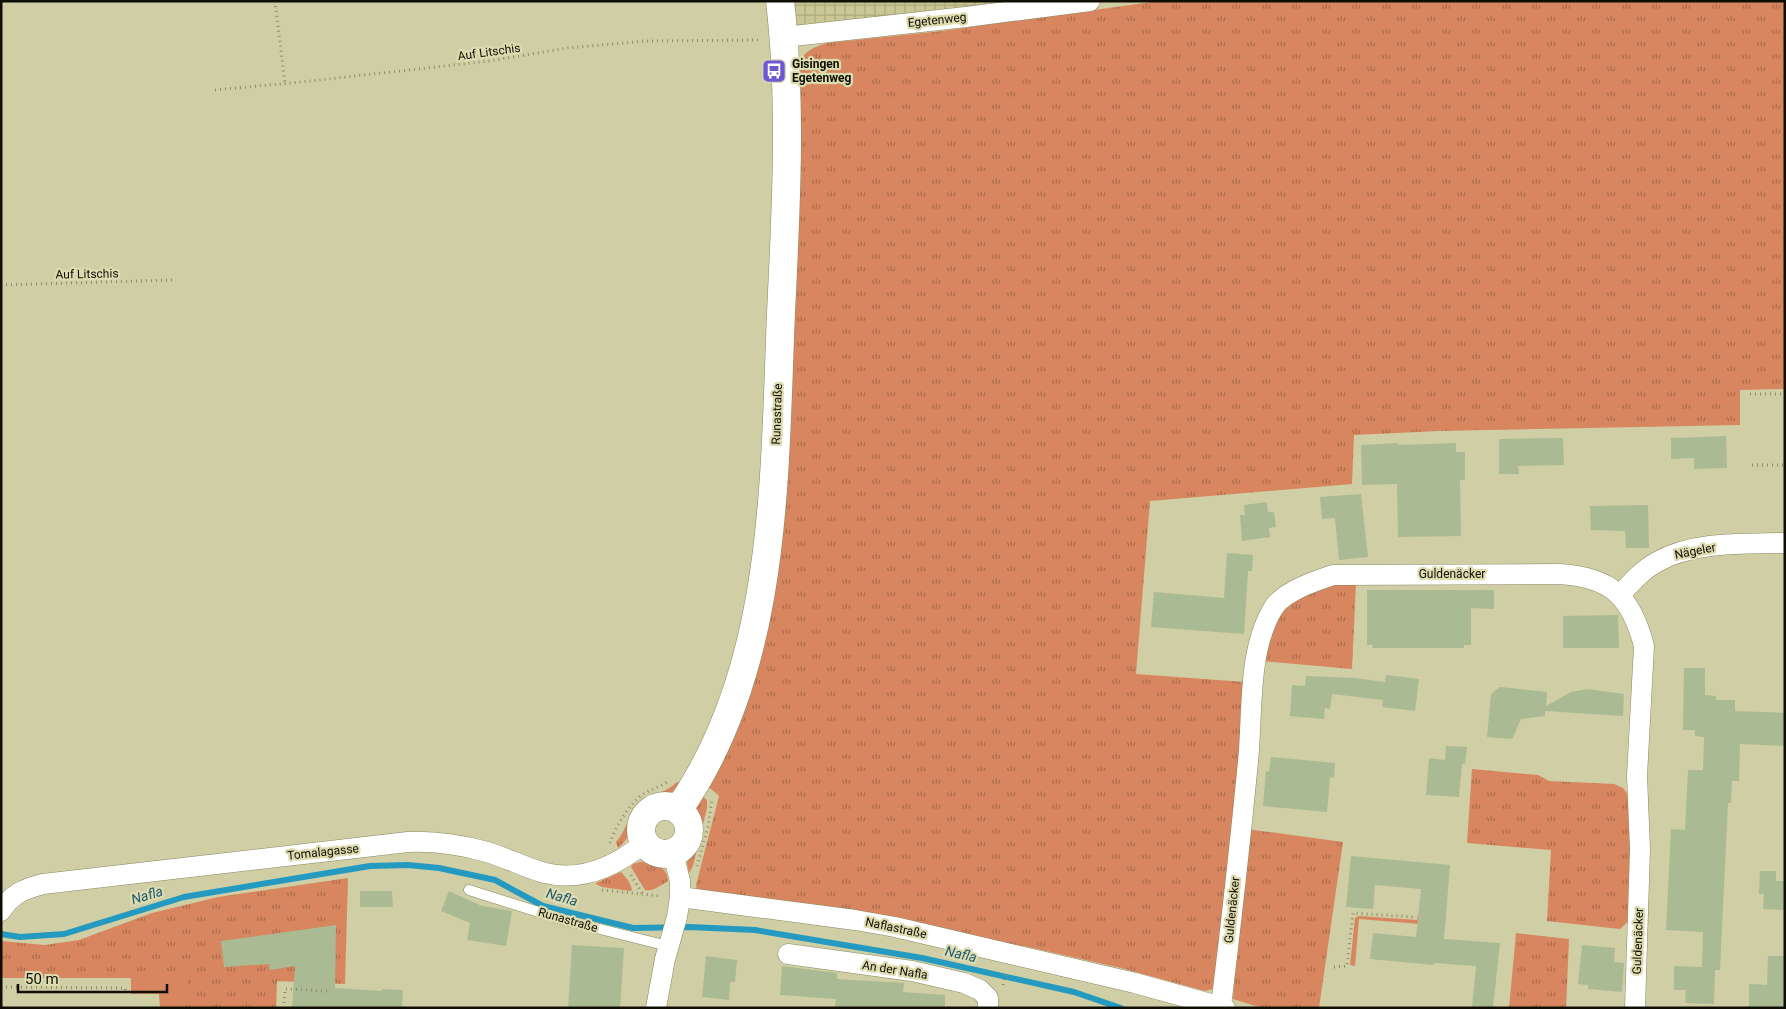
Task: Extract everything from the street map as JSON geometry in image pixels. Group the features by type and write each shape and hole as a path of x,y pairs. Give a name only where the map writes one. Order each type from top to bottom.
{"street":[{"name":"Runastraße","path":"678,810 694,786 726,724 745,665 763,582 774,476 788,147 775,39 780,1"},
{"name":"Egetenweg","path":"775,39 1090,1"},
{"name":"Nägeler","path":"1620,595 1642,572 1672,555 1711,546 1785,542"},
{"name":"Guldenäcker","path":"1223,1007 1250,743 1255,664 1264,626 1276,605 1301,586 1332,575 1577,575 1610,586 1620,595 1635,619 1644,646 1638,776 1640,849 1635,1008"},
{"path":"662,806 671,806 678,810 688,821 689,829 685,843 673,853 657,853 650,849 644,843 641,835 643,819 655,808 662,806"},
{"name":"Tomalagasse","path":"1,911 10,898 16,894 43,884 408,842 462,847 486,852 544,873 572,875 602,870 644,843"},
{"path":"656,1008 680,897 680,881 673,853"},
{"name":"Naflastraße","path":"680,897 895,927 1136,983 1223,1007"},
{"name":"An der Nafla","path":"788,954 912,971 964,983 980,990 988,998 988,1008"}],"lane":[{"name":"Runastraße","path":"469,890 564,920 672,932"}],"path":[{"path":"275,1 285,84"},
{"name":"Auf Litschis","path":"214,90 489,62 568,48 646,41 775,39"},
{"name":"Auf Litschis","path":"1,285 174,280"},
{"path":"1750,394 1785,394"},
{"path":"1752,465 1785,465"},
{"path":"614,849 610,842 625,813 637,799 671,779"},
{"path":"696,870 712,808 711,795"},
{"path":"629,874 643,895"},
{"path":"594,888 657,896"},
{"path":"1334,967 1347,966 1353,913 1413,917"},
{"path":"1,987 125,988 126,994"},
{"path":"284,1008 285,989 328,992"}],"shaded area":[{"path":"780,1 1090,1 784,37"}],"green space":[{"path":"1159,1 1785,1 1785,389 1740,390 1740,425 1439,431 1354,435 1352,484 1150,501 1136,674 1245,682 1239,745 1241,767 1213,989 1205,991 1121,968 1024,946 1023,950 855,910 697,890 696,885 719,796 707,786 755,665 798,63 810,50 827,43 942,31"},
{"path":"1327,583 1356,583 1352,669 1262,661 1276,617 1289,604"},
{"path":"1472,769 1538,775 1549,781 1614,784 1623,788 1629,796 1633,917 1620,929 1547,921 1551,850 1467,843"},
{"path":"677,782 681,784 671,795 650,802 638,811 627,838 618,848 616,842 639,804 668,789"},
{"path":"701,795 707,800 707,808 693,866 689,873 687,863 696,842 698,832 695,812"},
{"path":"1247,829 1343,842 1319,1008 1262,1008 1233,999"},
{"path":"649,862 662,868 668,881 654,889 645,890 631,867 633,864"},
{"path":"621,872 628,880 631,891 602,887 596,884 596,883"},
{"path":"348,878 345,984 277,981 276,1008 186,1008 187,978 1,978 1,941 45,945 79,940 152,913 218,897"},
{"path":"1418,914 1446,917 1444,926 1359,919 1355,966 1350,965 1355,918 1359,916 1417,920"},
{"path":"1516,933 1569,939 1566,1008 1509,1008"},
{"path":"131,978 188,978 186,1008 160,1008 159,994 131,994"}],"building":[{"path":"1726,436 1727,468 1694,469 1694,458 1671,459 1671,438"},
{"path":"1563,438 1564,465 1518,466 1519,474 1499,474 1499,439"},
{"path":"1398,443 1398,445 1456,443 1456,452 1465,452 1465,480 1460,480 1461,536 1398,537 1397,484 1362,485 1361,445"},
{"path":"1361,494 1368,557 1339,560 1335,518 1322,519 1320,497"},
{"path":"1267,502 1268,512 1274,512 1276,527 1269,528 1270,537 1242,541 1240,515 1245,515 1244,505"},
{"path":"1648,505 1649,548 1626,548 1625,531 1591,530 1590,506"},
{"path":"1227,553 1253,555 1252,571 1248,571 1244,634 1151,627 1154,592 1224,598"},
{"path":"1367,590 1494,590 1494,609 1471,608 1471,645 1464,645 1464,648 1372,648 1373,645 1367,645"},
{"path":"1618,615 1619,648 1563,648 1563,616"},
{"path":"1684,668 1705,668 1705,695 1716,696 1716,700 1735,700 1735,711 1785,713 1785,746 1740,744 1739,781 1732,781 1731,803 1728,803 1720,970 1715,970 1714,1004 1685,1003 1686,990 1674,990 1674,966 1702,967 1703,932 1666,930 1671,829 1685,830 1688,770 1703,770 1704,737 1695,736 1695,730 1683,730"},
{"path":"1386,675 1419,679 1415,711 1382,707 1383,700 1332,694 1330,709 1325,708 1324,719 1290,716 1292,685 1305,686 1306,676 1355,678 1385,682"},
{"path":"1500,687 1547,692 1546,706 1571,692 1587,689 1624,694 1623,716 1545,711 1545,716 1521,719 1512,739 1487,737 1491,694"},
{"path":"1446,746 1467,747 1465,764 1462,764 1459,797 1426,795 1429,758 1445,760"},
{"path":"1271,757 1335,763 1334,778 1330,777 1327,812 1263,806 1266,771 1269,772"},
{"path":"1351,856 1450,865 1444,939 1500,943 1493,1008 1472,1008 1476,966 1434,963 1434,965 1370,959 1373,933 1416,937 1421,889 1375,885 1373,909 1346,907"},
{"path":"1760,871 1776,871 1776,881 1785,881 1785,910 1763,909 1764,894 1759,894"},
{"path":"360,891 392,891 393,907 360,907"},
{"path":"449,891 482,906 512,911 506,946 467,940 470,923 441,911"},
{"path":"336,925 335,988 382,991 382,989 403,990 402,1008 292,1008 295,966 270,970 269,964 224,967 221,941"},
{"path":"572,945 624,948 620,1008 568,1008"},
{"path":"1582,945 1615,948 1614,962 1624,963 1622,992 1588,989 1588,985 1578,984"},
{"path":"706,956 737,960 735,982 730,982 729,1000 702,997"},
{"path":"1768,956 1785,956 1785,1008 1749,1008 1749,984 1767,985"},
{"path":"782,966 837,973 837,979 904,983 903,992 945,995 945,1008 835,1007 836,999 780,995"}],"waterway":[{"name":"Nafla","path":"1,934 20,937 64,934 184,897 370,866 408,865 439,868 495,880 543,906 633,928 690,927 755,930 922,958 1074,992 1121,1008"}],"place":[{"name":"Gisingen Egetenweg","path":"774,71"}]}
